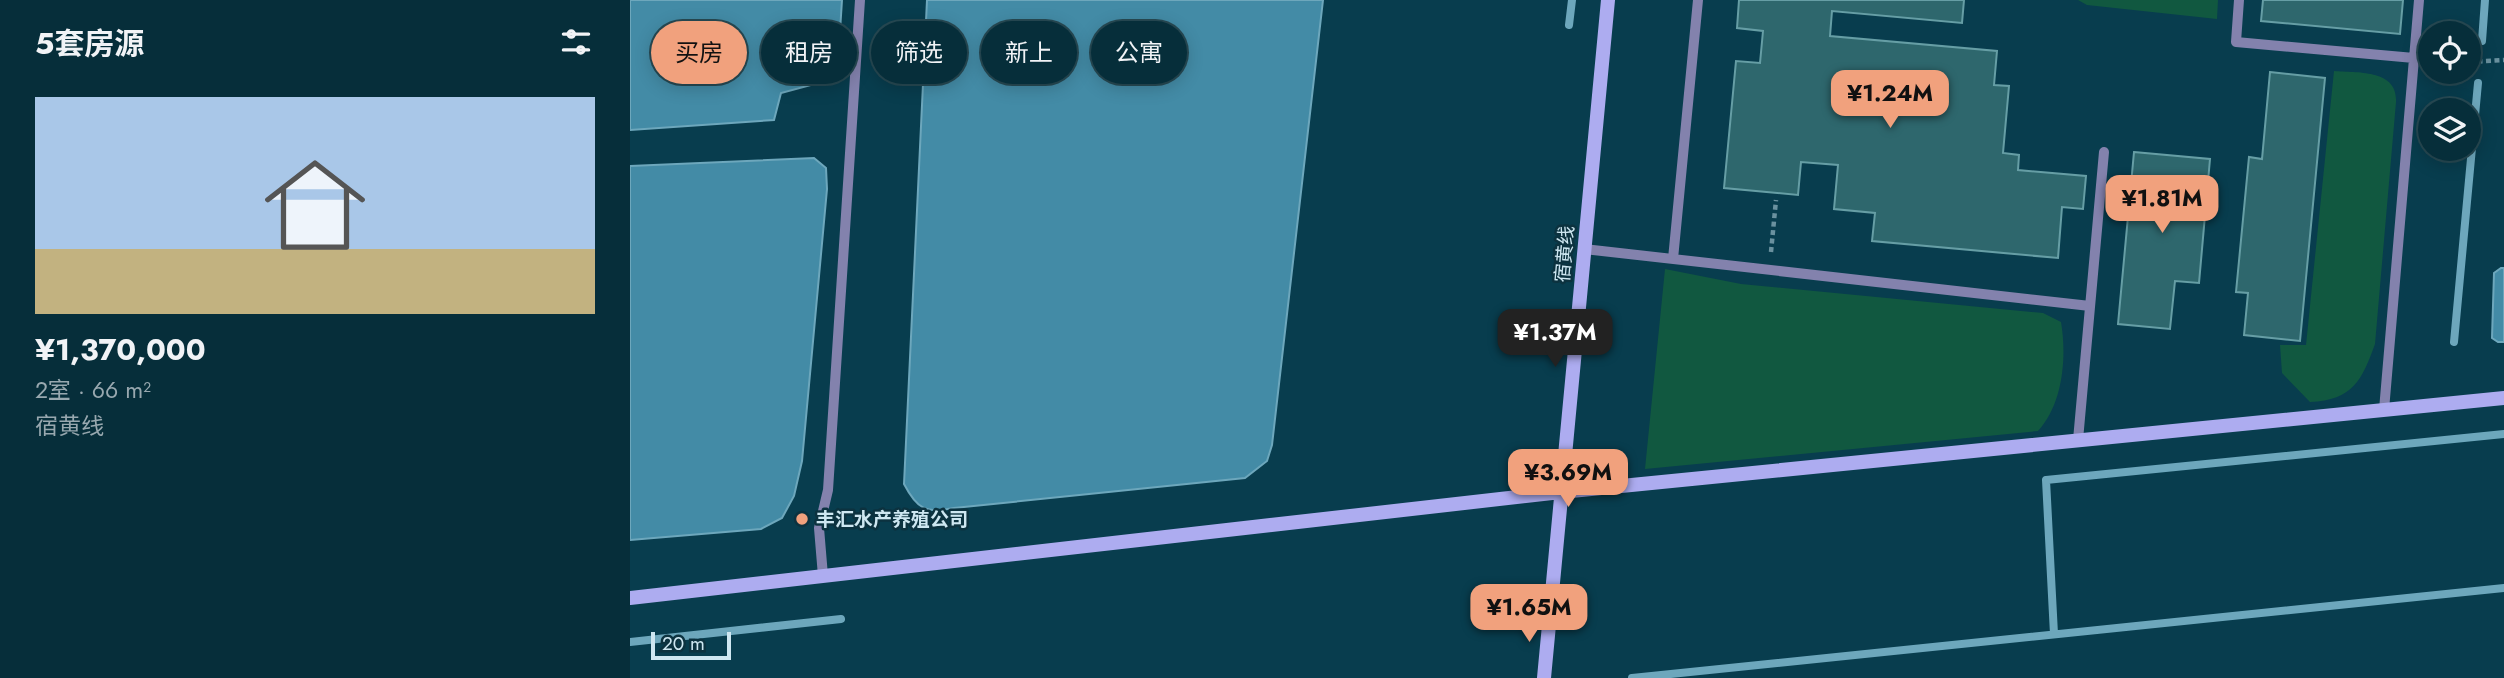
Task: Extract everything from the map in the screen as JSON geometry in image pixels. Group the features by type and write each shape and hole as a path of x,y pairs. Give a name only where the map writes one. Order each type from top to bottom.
{"street":[{"name":"宿黄线","path":"1544,678 1608,0"},
{"path":"630,598 1561,492 2504,398"}],"lane":[{"path":"823,576 819,528 828,490 860,0"},
{"path":"1672,259 1698,0"},
{"path":"2239,0 2236,42 2414,58"},
{"path":"2384,410 2420,0"},
{"path":"2078,440 2104,152"},
{"path":"1584,248 2090,306"}],"path":[{"path":"2481,61 2504,60"},
{"path":"1769,270 1776,200"}],"green space":[{"path":"2078,0 2218,0 2217,19 2087,5"},
{"path":"2334,71 2364,73 2383,78 2395,91 2396,102 2375,344 2354,386 2336,397 2310,402 2282,373 2280,345 2306,345"},
{"path":"1665,269 1741,284 2043,313 2061,322 2063,365 2058,394 2038,431 1645,469"}],"water":[{"path":"630,0 842,0 841,21 761,21 761,84 815,84 781,93 774,120 630,130"},
{"path":"927,0 1323,0 1272,445 1267,461 1245,478 936,510 923,508 913,499 904,484 923,84 967,84 967,21 926,21"},
{"path":"814,158 826,168 827,189 802,461 794,496 782,518 761,529 630,540 630,166"},
{"path":"2504,268 2504,342 2498,342 2492,338 2494,273"}],"building":[{"path":"1739,0 1964,0 1962,23 1832,11 1830,36 1997,51 1994,85 2009,86 2003,153 2019,155 2018,170 2086,176 2083,209 2062,207 2058,258 1872,241 1875,213 1834,209 1838,165 1801,162 1798,195 1724,188 1736,61 1760,63 1763,31 1737,28"},
{"path":"2263,0 2403,0 2400,34 2261,21"},
{"path":"2270,72 2325,78 2300,341 2244,335 2248,293 2236,292 2249,157 2262,159"},
{"path":"2134,152 2210,159 2199,283 2175,281 2170,329 2118,324"}],"waterway":[{"path":"1569,25 1572,0"},
{"path":"2482,41 2485,0"},
{"path":"2454,342 2478,84"},
{"path":"2054,634 2046,480 2504,434"},
{"path":"1632,678 2504,588"},
{"path":"630,642 841,619"}],"place":[{"name":"丰汇水产养殖公司","path":"802,519"}]}
